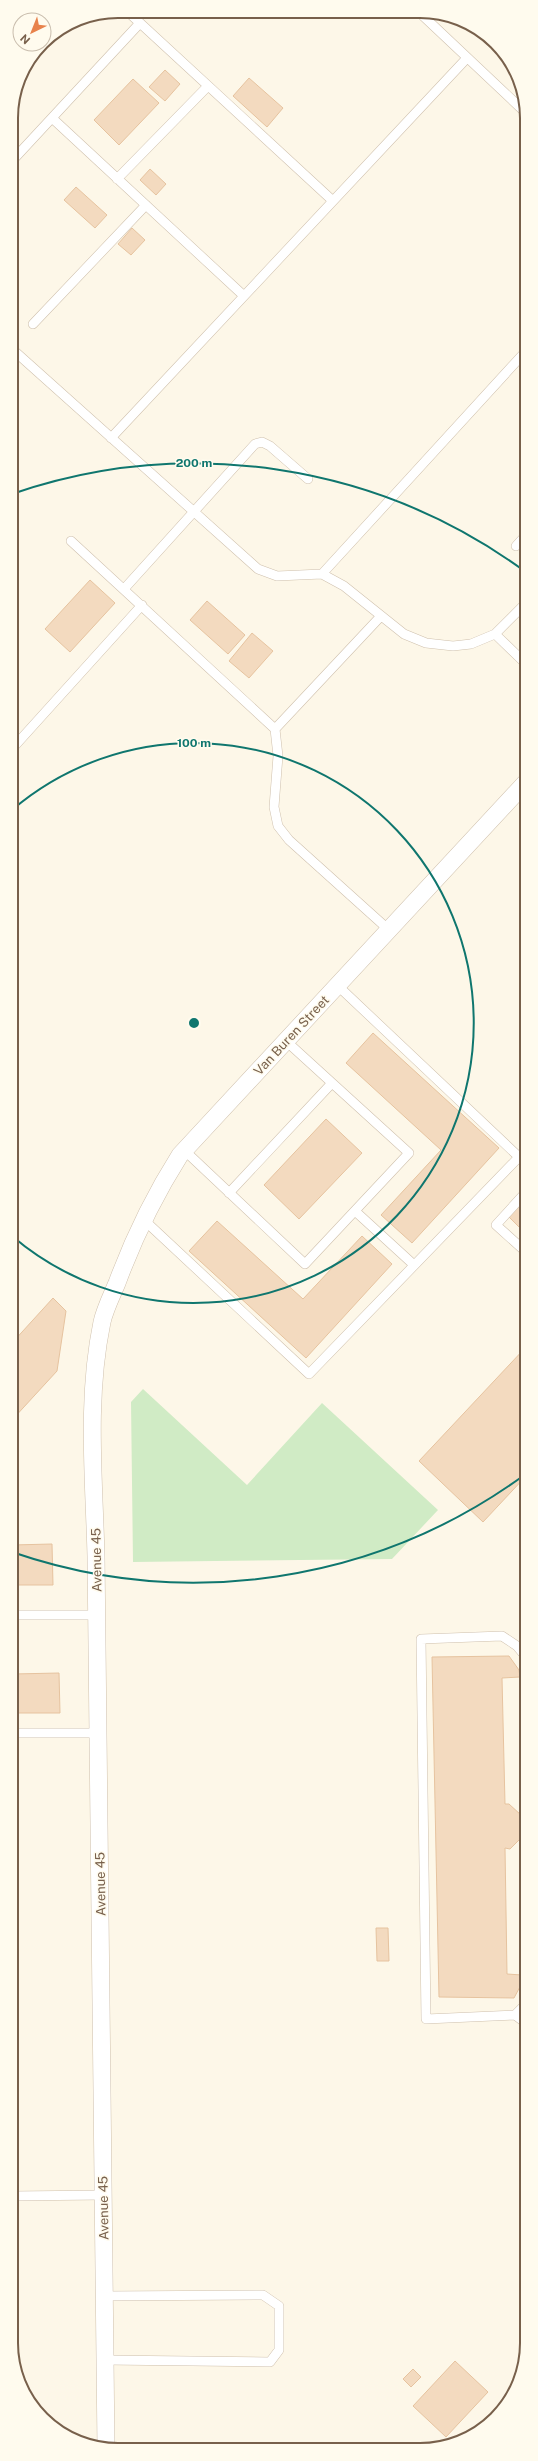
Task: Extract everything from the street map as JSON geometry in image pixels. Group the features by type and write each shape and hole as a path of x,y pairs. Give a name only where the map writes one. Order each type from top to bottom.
{"street":[{"name":"Van Buren Street","path":"103,1321 143,1219 154,1196 184,1150 520,788"},
{"name":"Avenue 45","path":"103,1321 95,1368 92,1416 97,1615 106,2442"}],"lane":[{"path":"135,18 333,201"},
{"path":"425,18 519,107"},
{"path":"18,154 140,23"},
{"path":"111,438 467,58"},
{"path":"117,179 208,86"},
{"path":"52,118 244,296"},
{"path":"33,324 146,205"},
{"path":"18,354 258,569 277,576 322,574 344,586 404,634 426,643 453,646 471,644 495,634 520,609"},
{"path":"322,574 520,359"},
{"path":"124,589 255,444 262,442 270,446 308,479"},
{"path":"71,541 275,729 278,756 274,807 278,826 289,840 389,930"},
{"path":"516,546 520,542"},
{"path":"18,742 142,605"},
{"path":"275,729 380,616"},
{"path":"495,634 520,658"},
{"path":"143,1219 308,1374 519,1157 338,985"},
{"path":"184,1150 305,1264 409,1153 286,1040"},
{"path":"229,1193 332,1083"},
{"path":"520,1199 496,1225 520,1247"},
{"path":"355,1211 414,1265"},
{"path":"18,1615 97,1615"},
{"path":"520,1650 502,1636 421,1639 426,2019 515,2015 520,2019"},
{"path":"18,1732 98,1733"},
{"path":"515,2015 520,2010"},
{"path":"18,2196 103,2195"},
{"path":"104,2296 263,2295 279,2306 279,2350 270,2362 105,2360"}],"green space":[{"path":"143,1389 247,1485 322,1403 438,1510 392,1559 133,1562 131,1402"}],"building":[{"path":"165,70 180,84 165,101 149,87"},
{"path":"249,78 283,108 267,127 233,96"},
{"path":"133,79 159,103 119,145 94,120"},
{"path":"150,169 166,184 156,195 140,180"},
{"path":"76,187 107,215 95,228 64,200"},
{"path":"132,228 145,240 131,255 118,244"},
{"path":"90,580 115,603 70,652 45,629"},
{"path":"207,601 245,635 228,654 190,620"},
{"path":"252,633 273,651 249,678 229,661"},
{"path":"373,1033 499,1148 412,1243 381,1215 441,1150 346,1063"},
{"path":"326,1119 362,1153 299,1219 264,1185"},
{"path":"520,1203 520,1228 508,1216"},
{"path":"217,1221 303,1299 362,1236 392,1264 306,1358 189,1251"},
{"path":"53,1298 66,1311 57,1371 18,1413 18,1336"},
{"path":"520,1353 520,1482 483,1522 419,1461"},
{"path":"52,1544 53,1585 18,1585 18,1545"},
{"path":"509,1656 519,1670 520,1677 502,1678 505,1804 509,1804 520,1814 520,1839 510,1849 505,1848 507,1974 520,1975 520,1987 514,1998 439,1997 432,1657"},
{"path":"59,1673 60,1713 18,1713 18,1674"},
{"path":"376,1928 388,1928 389,1961 377,1961"},
{"path":"455,2361 488,2392 446,2437 413,2406"},
{"path":"413,2369 421,2377 411,2387 403,2379"}]}
